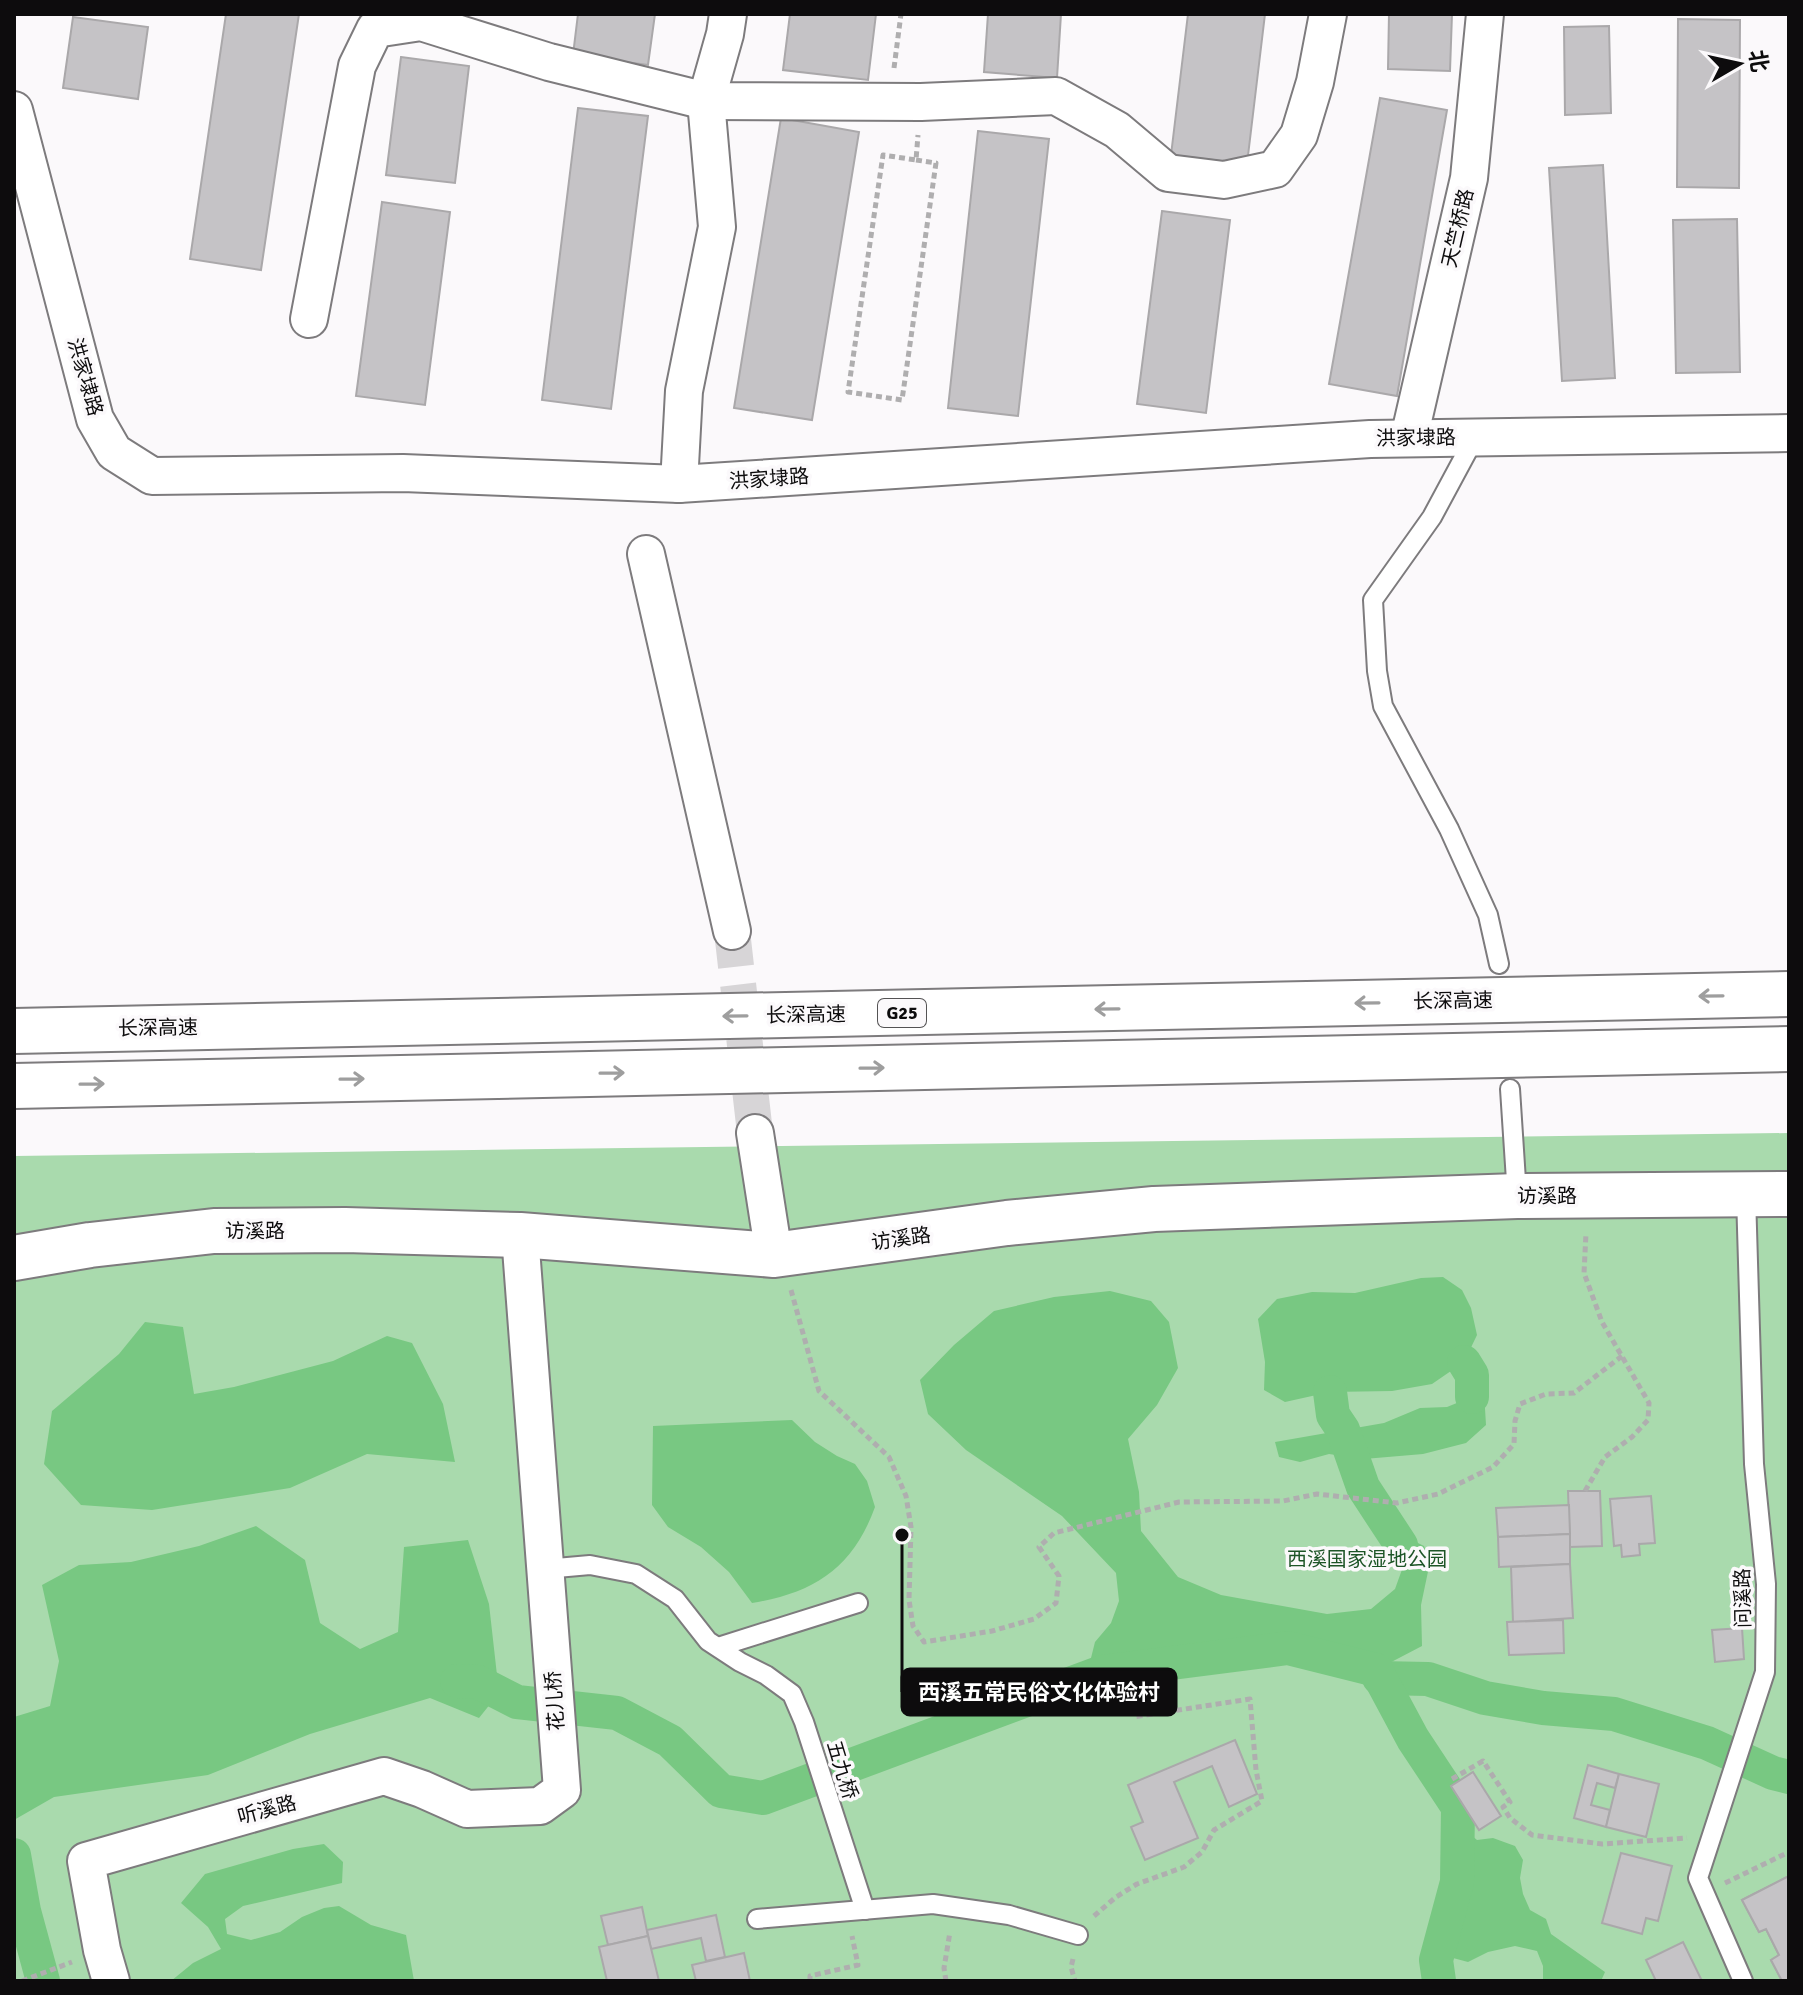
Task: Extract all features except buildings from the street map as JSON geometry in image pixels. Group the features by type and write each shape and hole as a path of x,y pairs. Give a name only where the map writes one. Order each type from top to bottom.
{"main road":[{"name":"长深高速","path":"14,1031 1789,994"},
{"path":"14,1086 1789,1049"},
{"name":"访溪路","path":"14,1258 90,1245 214,1231 345,1230 520,1235 778,1254 1007,1223 1154,1209 1517,1196 1789,1194"}],"street":[{"path":"679,484 684,391 717,227 706,101 728,14"},
{"path":"309,319 357,66 375,29 421,22 549,62 706,101 912,102 1056,96 1117,130 1168,173 1224,180 1275,169 1299,135 1315,82 1328,14"},
{"name":"天竺桥路","path":"1409,438 1469,178 1485,14"},
{"name":"洪家埭路","path":"14,110 95,419 114,452 152,476 403,473 679,484 1409,438 1789,433"},
{"path":"646,554 732,931"},
{"path":"755,1133 778,1254"},
{"path":"520,1235 545,1569"},
{"name":"花儿桥","path":"545,1569 562,1790"},
{"name":"听溪路","path":"107,1965 86,1861 384,1776 467,1809 540,1806 562,1790"}],"lane":[{"path":"1475,437 1432,517 1373,600 1377,671 1383,706 1449,829 1482,901 1499,964"},
{"path":"1510,1089 1517,1196"},
{"name":"问溪路","path":"1743,1981 1698,1878 1765,1672 1766,1584 1754,1464 1746,1195"},
{"name":"五九桥","path":"545,1569 590,1565 636,1574 675,1599 708,1641 792,1694 804,1722 838,1831 856,1911"},
{"path":"718,1647 858,1603"},
{"path":"757,1919 933,1904 1009,1915 1078,1935"}],"path":[{"path":"901,14 894,68 912,102 916,160"},
{"path":"883,155 916,160 936,163 902,400 848,392 883,155"},
{"path":"1585,1195 1584,1273 1602,1322 1649,1403 1648,1420 1632,1437 1605,1457 1585,1491"},
{"path":"778,1254 819,1391 889,1457 906,1496 911,1527 909,1600 913,1626 924,1642 992,1631 1034,1619 1056,1603 1059,1576 1039,1547 1054,1533 1179,1502 1283,1501 1317,1494 1397,1503 1438,1494 1493,1467 1514,1444 1515,1421 1520,1404 1546,1394 1574,1393 1622,1356"},
{"path":"1075,1981 1071,1967 1081,1926 1137,1884 1184,1867 1202,1852 1214,1830 1262,1801 1250,1699 1133,1717"},
{"path":"1452,1779 1483,1761 1510,1802 1503,1807 1510,1818 1532,1835 1602,1844 1712,1836"},
{"path":"1704,1892 1789,1852"},
{"path":"946,1981 947,1939 958,1908"},
{"path":"810,1981 810,1976 858,1965 856,1911"},
{"path":"22,1981 107,1965"}],"green space":[{"name":"西溪国家湿地公园","path":"1789,1133 1789,1981 14,1981 14,1156"}],"shaded area":[{"path":"1443,1277 1462,1290 1471,1308 1477,1335 1464,1362 1432,1384 1392,1391 1330,1392 1285,1402 1264,1390 1265,1362 1258,1319 1277,1299 1312,1292 1355,1293 1421,1278"},
{"path":"1110,1291 1151,1301 1169,1322 1178,1368 1157,1405 1128,1439 1139,1492 1141,1531 1178,1577 1221,1595 1327,1614 1371,1609 1395,1589 1404,1564 1401,1545 1412,1540 1424,1546 1430,1562 1421,1605 1422,1646 1376,1670 1288,1648 1086,1678 1095,1642 1111,1623 1119,1601 1116,1573 1062,1516 966,1450 928,1414 920,1380 954,1345 994,1311 1054,1297"},
{"path":"145,1322 183,1327 194,1394 234,1387 333,1361 387,1336 412,1343 443,1404 455,1462 367,1454 290,1488 152,1510 81,1505 44,1464 52,1411 119,1354"},
{"path":"1484,1392 1486,1425 1466,1443 1423,1454 1364,1459 1329,1454 1300,1462 1279,1457 1275,1442 1384,1423 1420,1408 1447,1407"},
{"path":"792,1420 815,1442 855,1464 867,1481 875,1507 855,1546 843,1562 828,1574 794,1592 752,1603 729,1572 701,1547 668,1527 652,1505 653,1426"},
{"path":"256,1526 305,1560 320,1623 360,1649 398,1632 404,1547 468,1540 489,1604 499,1693 479,1718 430,1698 310,1734 208,1775 54,1797 14,1820 14,1717 50,1706 59,1661 42,1585 79,1565 131,1562 199,1546"},
{"path":"1458,1824 1477,1840 1493,1838 1515,1846 1523,1860 1520,1878 1530,1910 1546,1919 1551,1934 1605,1972 1601,1981 1543,1981 1543,1966 1537,1951 1515,1946 1488,1952 1468,1962 1438,1954 1457,1882"},
{"path":"324,1844 343,1862 342,1883 243,1906 225,1919 227,1934 251,1940 280,1932 302,1917 324,1908 339,1906 371,1925 406,1935 414,1981 171,1981 193,1963 221,1949 208,1927 181,1903 205,1874 293,1849"}],"waterway":[{"path":"1464,1362 1472,1375 1472,1397"},
{"path":"1330,1392 1333,1415 1343,1430 1363,1487 1401,1545"},
{"path":"457,1681 478,1682 517,1702 617,1713 670,1741 721,1791 763,1798 1102,1672 1288,1648 1376,1670 1413,1739 1458,1807 1457,1882 1436,1960 1439,1981"},
{"path":"1379,1678 1428,1679 1485,1698 1543,1708 1614,1714 1707,1743 1773,1773 1789,1777"},
{"path":"14,1855 24,1911 43,1981"}],"tunnel":[{"path":"732,931 755,1133"}],"place":[{"name":"西溪五常民俗文化体验村","path":"902,1535"}]}
